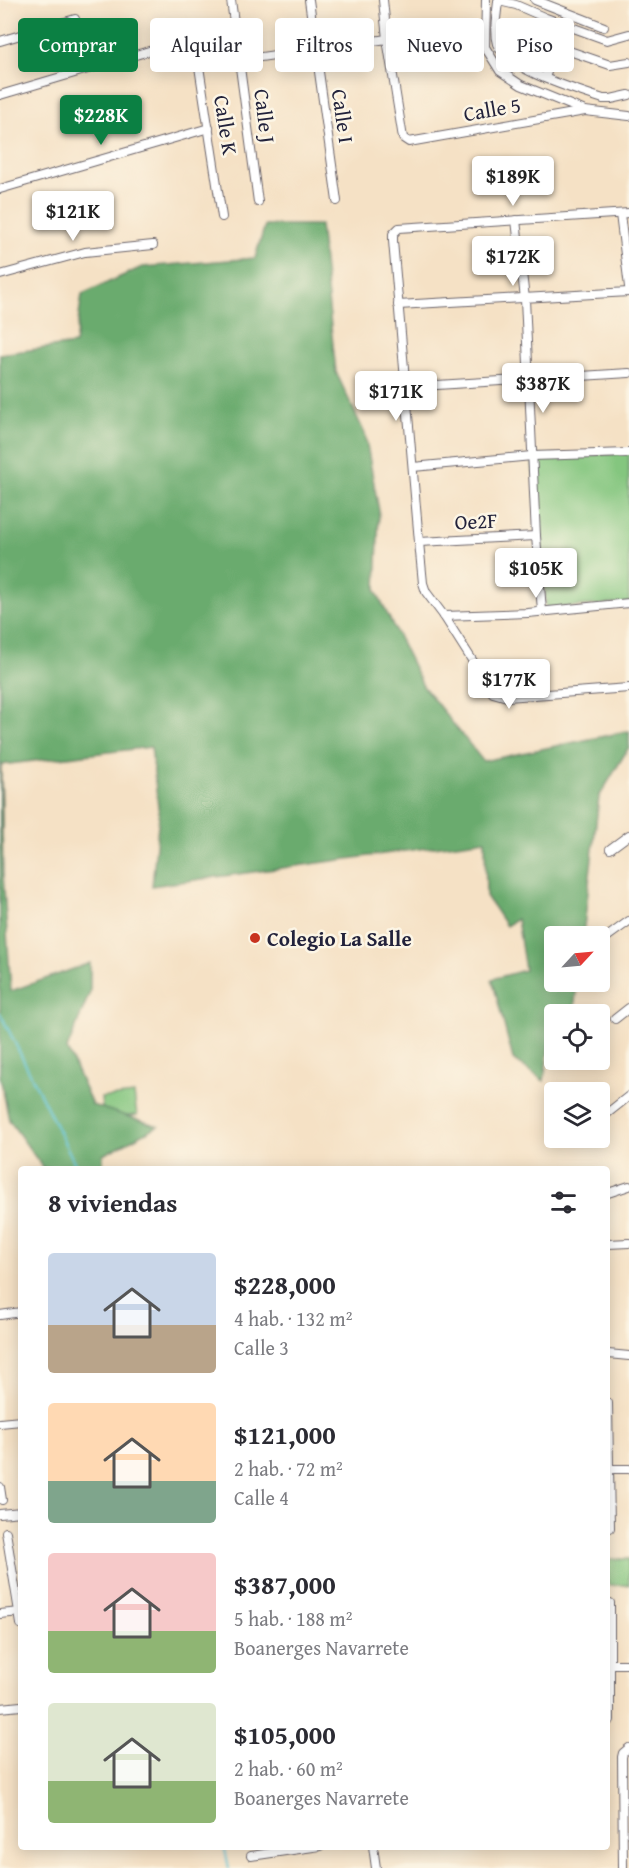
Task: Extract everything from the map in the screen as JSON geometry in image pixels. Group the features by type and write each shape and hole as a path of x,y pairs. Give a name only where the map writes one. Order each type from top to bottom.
{"street":[{"name":"Calle J","path":"231,0 234,18"},
{"name":"Calle I","path":"309,0 312,18"},
{"path":"383,0 386,29"},
{"path":"486,0 485,46 500,71 521,85 585,111 629,116"},
{"path":"497,18 498,0 548,18"},
{"path":"535,0 603,27"},
{"path":"574,28 607,40 629,34"},
{"path":"0,41 18,36"},
{"name":"Calle K","path":"0,95 150,50"},
{"path":"574,52 610,65 629,62"},
{"name":"Calle K","path":"200,72 222,217"},
{"name":"Calle J","path":"242,72 258,202"},
{"name":"Calle I","path":"319,72 337,201"},
{"name":"Calle 5","path":"392,72 403,138 409,142 585,111"},
{"path":"532,72 603,99 629,95"},
{"path":"545,78 546,72"},
{"path":"0,189 209,128"},
{"path":"629,287 625,214 399,228 393,234 419,542 426,592 493,693 500,696 629,688"},
{"path":"516,220 525,299 536,536 542,611"},
{"path":"0,275 85,252 153,244"},
{"path":"398,305 629,292"},
{"path":"405,387 629,373"},
{"path":"413,467 532,456 629,453"},
{"name":"Oe2F","path":"419,542 536,536"},
{"path":"444,616 528,613 629,603"},
{"path":"610,849 629,835"},
{"path":"610,935 629,921"},
{"path":"615,1019 629,1008"},
{"path":"610,1111 629,1096"},
{"path":"610,1192 629,1186"},
{"path":"610,1244 629,1243"},
{"path":"0,1314 18,1312"},
{"path":"610,1354 629,1356"},
{"path":"0,1423 18,1420"},
{"path":"610,1469 629,1469"},
{"path":"0,1487 2,1500"},
{"path":"0,1514 18,1512"},
{"path":"6,1532 18,1601"},
{"path":"0,1614 18,1612"},
{"path":"610,1664 629,1664"},
{"path":"0,1708 18,1706"},
{"path":"623,1868 626,1846 626,1800 622,1757 627,1749"},
{"path":"250,1856 292,1850"},
{"path":"374,1850 376,1868"}],"green space":[{"path":"265,225 320,225 336,372 365,434 379,511 376,591 423,686 483,761 629,731 629,747 599,797 584,926 544,926 544,992 576,992 575,1004 544,1004 544,1081 513,1059 492,979 525,970 517,919 506,926 486,896 485,840 152,886 159,815 151,747 1,765 3,874 11,991 90,963 90,992 67,1049 92,1105 158,1126 103,1155 103,1166 42,1166 9,1120 0,1076 0,354 75,344 82,294 142,267 255,258"},
{"path":"629,453 629,603 546,608 532,456"},
{"path":"134,1094 137,1115 104,1119 101,1098"},
{"path":"610,1559 629,1559 629,1585 610,1585"}],"waterway":[{"path":"0,1013 76,1166"},
{"path":"225,1850 229,1868"}],"place":[{"name":"Colegio La Salle","path":"255,938"}]}
